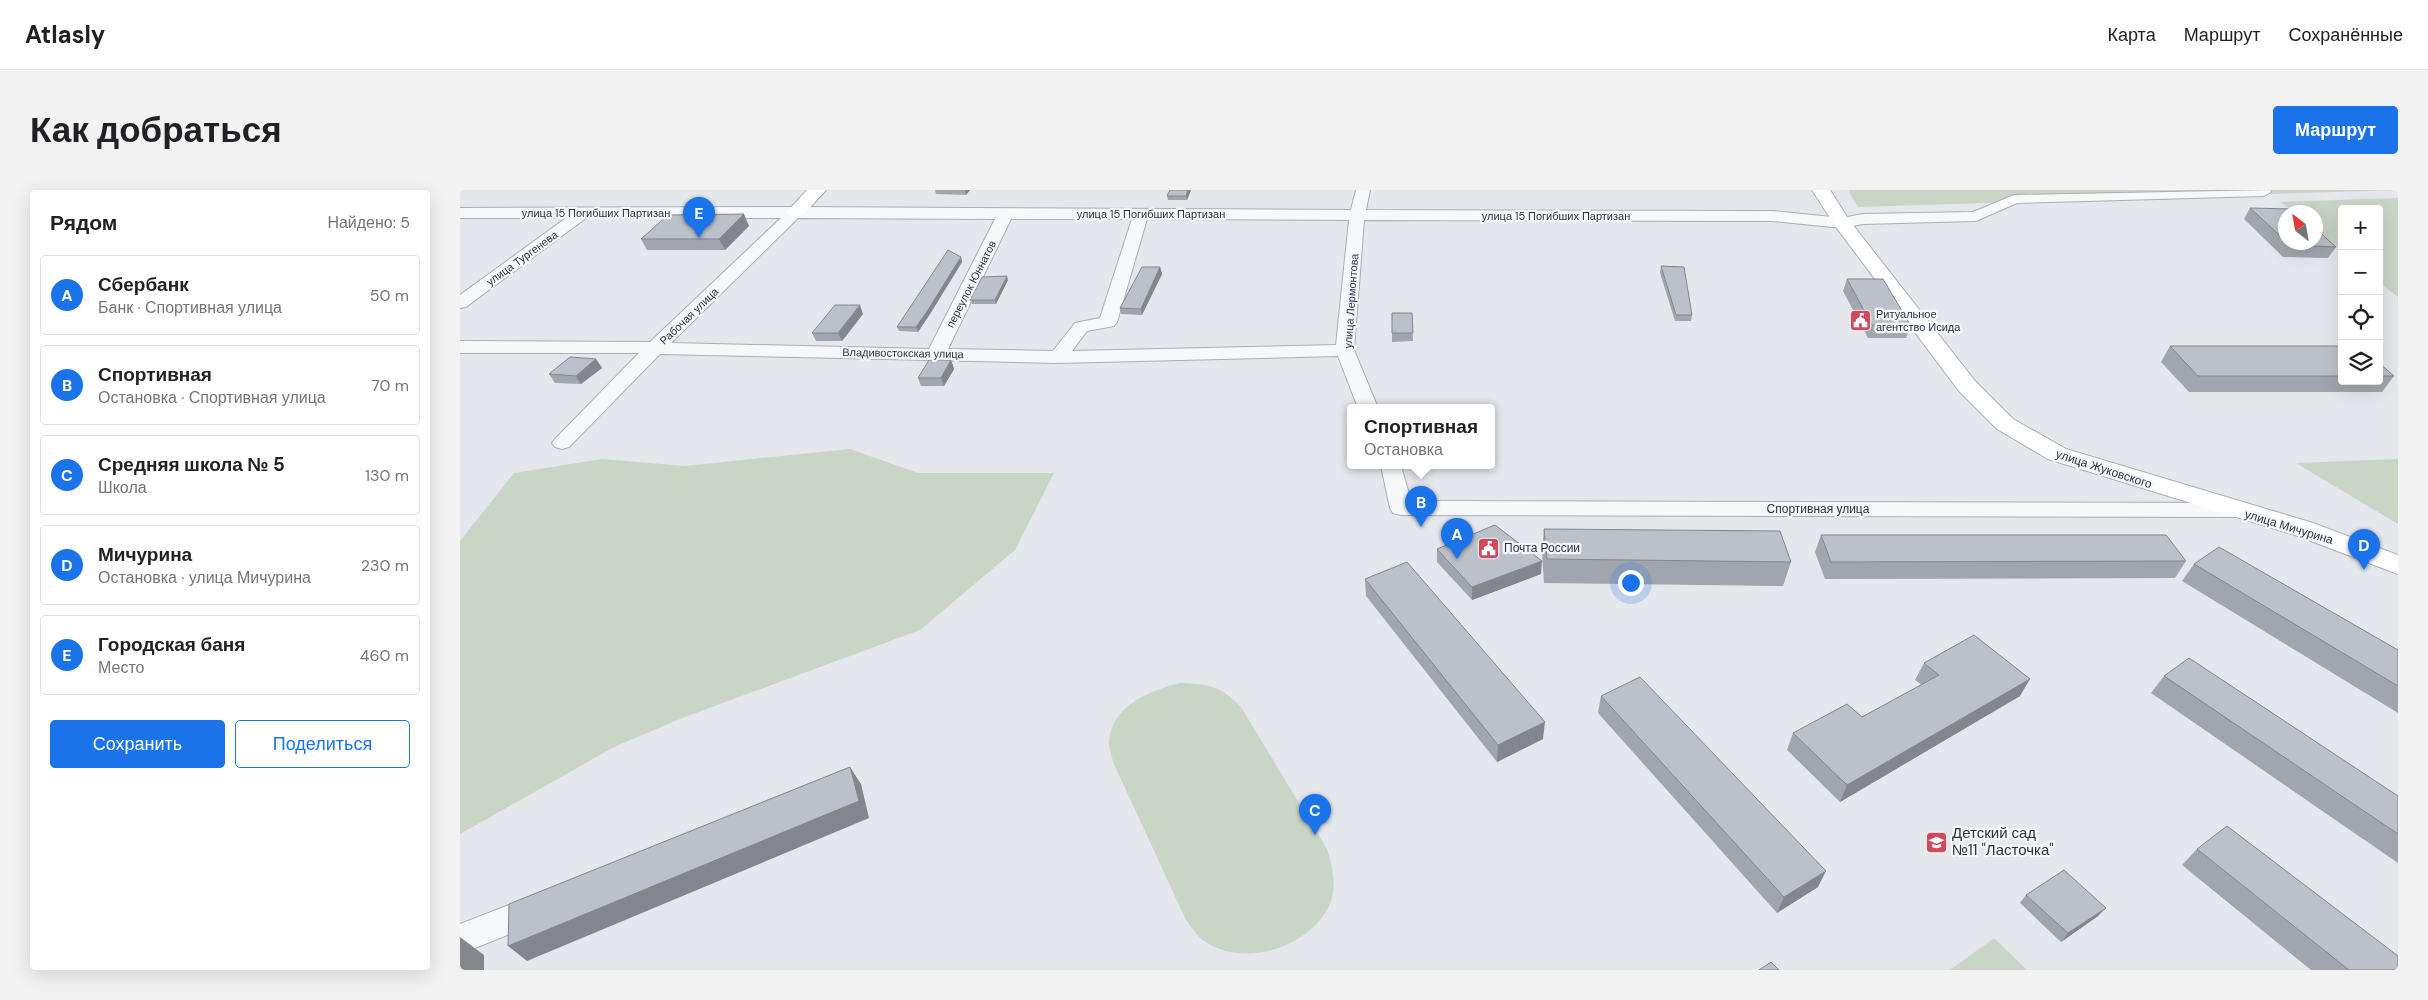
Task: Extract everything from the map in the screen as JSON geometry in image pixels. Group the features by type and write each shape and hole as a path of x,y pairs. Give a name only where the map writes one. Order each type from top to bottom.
{"street":[{"name":"Рабочая улица","path":"562,443 655,348 817,190"},
{"name":"улица Лермонтова","path":"1363,190 1358,216 1345,350 1366,404"},
{"name":"улица Жуковского","path":"1821,190 1842,222 1968,386 2005,424 2056,454 2236,510"},
{"name":"улица 15 Погибших Партизан","path":"460,213 796,212 1358,216 1772,216 1842,222 1863,219 1976,216 2014,199 2264,192 2262,190"},
{"name":"улица Тургенева","path":"460,303 583,213"},
{"name":"переулок Юннатов","path":"936,354 1006,213"},
{"path":"1058,357 1081,327 1108,322 1141,214"},
{"name":"Владивостокская улица","path":"460,347 655,348 1058,357 1345,350"},
{"name":"Спортивная улица","path":"1391,469 1396,479 1401,508 2236,510"},
{"name":"улица Мичурина","path":"2236,510 2304,529 2398,565"},
{"path":"460,939 508,920"}],"green space":[{"path":"1848,190 2398,190 1858,207"},
{"path":"2398,198 2398,297 2383,285 2383,205 2338,205 2338,248 2323,236 2323,205 2285,205 2281,202"},
{"path":"850,449 918,473 1054,473 1015,550 920,630 685,717 616,746 460,834 460,541 514,473 602,459 685,466"},
{"path":"2398,459 2398,524 2296,463"},
{"path":"1180,683 1207,685 1221,690 1241,707 1327,849 1334,881 1331,901 1322,917 1309,931 1275,949 1256,953 1237,953 1219,949 1203,940 1196,933 1186,920 1113,762 1109,743 1111,730 1116,719 1124,710 1145,695"},
{"path":"1994,938 2027,970 1950,970"}],"building":[{"path":"1170,190 1188,190 1186,196 1167,196"},
{"path":"2250,208 2278,209 2278,234"},
{"path":"744,214 719,239 641,239 668,215"},
{"path":"2323,235 2336,247 2323,246"},
{"path":"948,250 961,257 928,310 916,327 897,327"},
{"path":"1661,266 1684,267 1692,315 1676,315"},
{"path":"1142,267 1160,267 1141,309 1120,308"},
{"path":"1007,276 995,300 970,300 982,277"},
{"path":"1847,279 1883,279 1911,326 1872,325"},
{"path":"835,305 860,305 838,333 812,333"},
{"path":"1392,313 1412,313 1413,333 1392,333"},
{"path":"2170,346 2338,346 2338,376 2198,376"},
{"path":"570,357 596,359 576,376 549,374"},
{"path":"929,360 951,360 941,378 918,378"},
{"path":"2383,366 2394,376 2383,376"},
{"path":"1495,525 1542,561 1472,587 1437,549"},
{"path":"1544,529 1780,531 1791,562 1547,559"},
{"path":"1821,535 2166,535 2186,561 1831,562"},
{"path":"2219,547 2398,650 2398,686 2194,564"},
{"path":"1407,562 1545,722 1498,745 1365,579"},
{"path":"1974,635 2030,679 1847,785 1793,733 1847,704 1862,717 1939,675 1924,663"},
{"path":"2189,658 2398,796 2398,834 2164,676"},
{"path":"1640,677 1826,871 1784,897 1601,696"},
{"path":"850,767 859,801 508,946 509,904"},
{"path":"2227,826 2398,956 2398,970 2349,970 2197,849"},
{"path":"2064,870 2106,908 2068,933 2026,895"},
{"path":"1771,962 1779,970 1759,970"}],"place":[{"name":"Городская баня","path":"699,238"},
{"name":"Ритуальное агентство Исида","path":"1860,320"},
{"name":"Спортивная","path":"1421,527"},
{"name":"Почта России","path":"1488,548"},
{"name":"Сбербанк","path":"1457,559"},
{"name":"Мичурина","path":"2364,570"},
{"name":"Средняя школа № 5","path":"1315,835"},
{"name":"Детский сад №11 \"Ласточка\"","path":"1936,842"}]}
